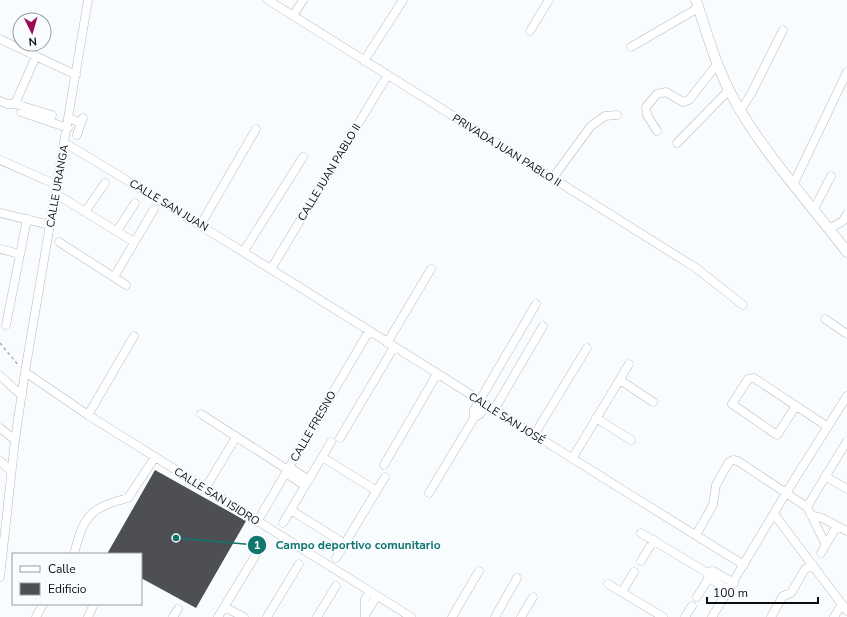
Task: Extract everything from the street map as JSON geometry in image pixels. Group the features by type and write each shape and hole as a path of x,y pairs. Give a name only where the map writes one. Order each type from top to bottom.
{"main road":[{"path":"697,4 729,90 764,145 847,252"}],"street":[{"name":"CALLE URANGA","path":"0,577 11,471 22,391 68,128 88,0"},
{"name":"PRIVADA JUAN PABLO II","path":"268,0 387,76 696,268 743,305"},
{"path":"293,16 303,0"},
{"path":"364,61 403,0"},
{"path":"530,31 548,0"},
{"path":"631,47 697,4"},
{"path":"742,110 783,30"},
{"path":"0,39 76,75"},
{"path":"15,104 36,56"},
{"path":"657,131 647,115 646,107 657,94 666,92 682,102 689,100 718,63"},
{"path":"794,183 847,72"},
{"name":"CALLE JUAN PABLO II","path":"271,269 387,76"},
{"path":"677,143 729,90"},
{"path":"0,101 6,104 15,104 52,115"},
{"path":"21,112 68,128"},
{"path":"552,179 591,126 605,116 617,115"},
{"path":"69,118 82,120 77,135"},
{"path":"201,224 256,129"},
{"name":"CALLE SAN JUAN","path":"65,143 201,224 271,269"},
{"path":"244,251 303,157"},
{"path":"0,160 58,185"},
{"path":"814,209 831,176"},
{"path":"85,212 105,183"},
{"path":"56,194 134,242"},
{"path":"117,232 135,203"},
{"path":"114,277 154,209"},
{"path":"0,213 50,225"},
{"path":"829,229 843,221 847,214"},
{"path":"6,325 27,219"},
{"path":"59,242 126,285"},
{"path":"0,249 20,254"},
{"name":"CALLE SAN JOSÉ","path":"271,269 482,403 744,565"},
{"path":"340,438 431,269"},
{"path":"429,493 474,418 480,414 482,403 536,304"},
{"path":"825,319 847,334"},
{"path":"494,410 543,326"},
{"name":"CALLE FRESNO","path":"257,522 369,331"},
{"path":"88,415 134,336"},
{"path":"534,435 587,348"},
{"path":"572,459 629,364"},
{"name":"CALLE SAN ISIDRO","path":"25,372 88,415 411,617"},
{"path":"384,465 437,374"},
{"path":"0,376 8,382 11,388 22,391"},
{"path":"796,406 777,435 732,404 748,379 751,377 796,406 828,427"},
{"path":"620,380 653,402"},
{"path":"712,617 734,583 786,493 847,396"},
{"path":"201,414 307,483"},
{"path":"596,418 631,440"},
{"path":"0,428 15,440"},
{"path":"205,489 236,437"},
{"path":"283,524 331,442"},
{"path":"807,507 847,442"},
{"path":"74,553 80,530 85,520 102,505 128,498 155,457"},
{"path":"322,457 377,491"},
{"path":"696,535 713,505 716,485 729,462 734,460 738,461 807,507 826,545"},
{"path":"0,461 11,471"},
{"path":"825,476 847,489"},
{"path":"336,558 385,477"},
{"path":"291,510 344,544"},
{"path":"774,514 845,608 834,617"},
{"path":"811,515 822,518 847,531"},
{"path":"821,553 837,526"},
{"path":"641,533 709,574 729,590"},
{"path":"641,561 654,540"},
{"path":"218,617 263,542"},
{"path":"267,617 299,564"},
{"path":"771,617 783,596 791,593 805,569 814,565"},
{"path":"452,617 479,571"},
{"path":"622,592 634,572"},
{"path":"709,574 734,583"},
{"path":"697,597 709,574"},
{"path":"495,617 517,578"},
{"path":"608,584 663,617"},
{"path":"317,617 336,586"},
{"path":"365,615 373,594"},
{"path":"521,617 533,597"},
{"path":"36,617 42,605"},
{"path":"88,617 94,605"},
{"path":"684,617 692,606"},
{"path":"224,607 244,617"},
{"path":"173,617 178,610"}],"path":[{"path":"0,343 14,363 25,372"}],"building":[{"path":"155,470 246,521 196,608 142,579 142,553 108,553"}],"place":[{"name":"Campo deportivo comunitario","path":"176,538"}]}
